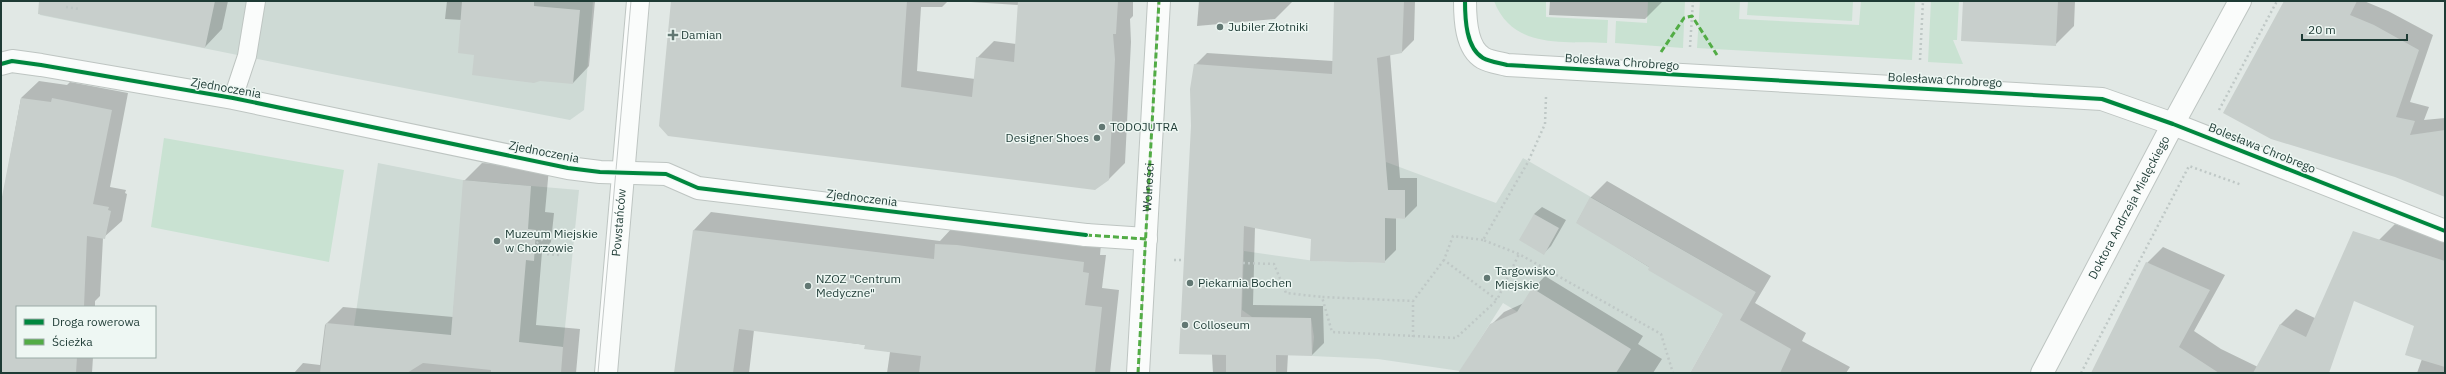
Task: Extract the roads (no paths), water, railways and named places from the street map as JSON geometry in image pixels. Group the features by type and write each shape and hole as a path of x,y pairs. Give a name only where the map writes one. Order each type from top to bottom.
{"street":[{"name":"Powstańców","path":"606,373 638,1"},
{"name":"Wolności","path":"1138,373 1159,1"},
{"name":"Bolesława Chrobrego","path":"1465,1 1465,23 1472,44 1483,58 1507,65 2102,99 2173,124 2445,231"},
{"name":"Doktora Andrzeja Mielęckiego","path":"2042,373 2173,124 2240,1"},
{"name":"Zjednoczenia","path":"1,64 12,61 41,65 233,98 559,166 666,174 698,188 1086,235 1146,239"}],"lane":[{"path":"233,98 247,56 256,1"}],"tram line":[{"path":"598,373 631,1"},
{"path":"1139,373 1158,1"}],"place":[{"name":"Jubiler Złotniki","path":"1220,27"},
{"name":"Damian","path":"673,35"},
{"name":"TODOJUTRA","path":"1102,127"},
{"name":"Designer Shoes","path":"1097,138"},
{"name":"Muzeum Miejskie w Chorzowie","path":"497,241"},
{"name":"Targowisko Miejskie","path":"1487,278"},
{"name":"Piekarnia Bochen","path":"1190,283"},
{"name":"NZOZ \"Centrum Medyczne\"","path":"808,286"},
{"name":"Colloseum","path":"1185,325"}]}
